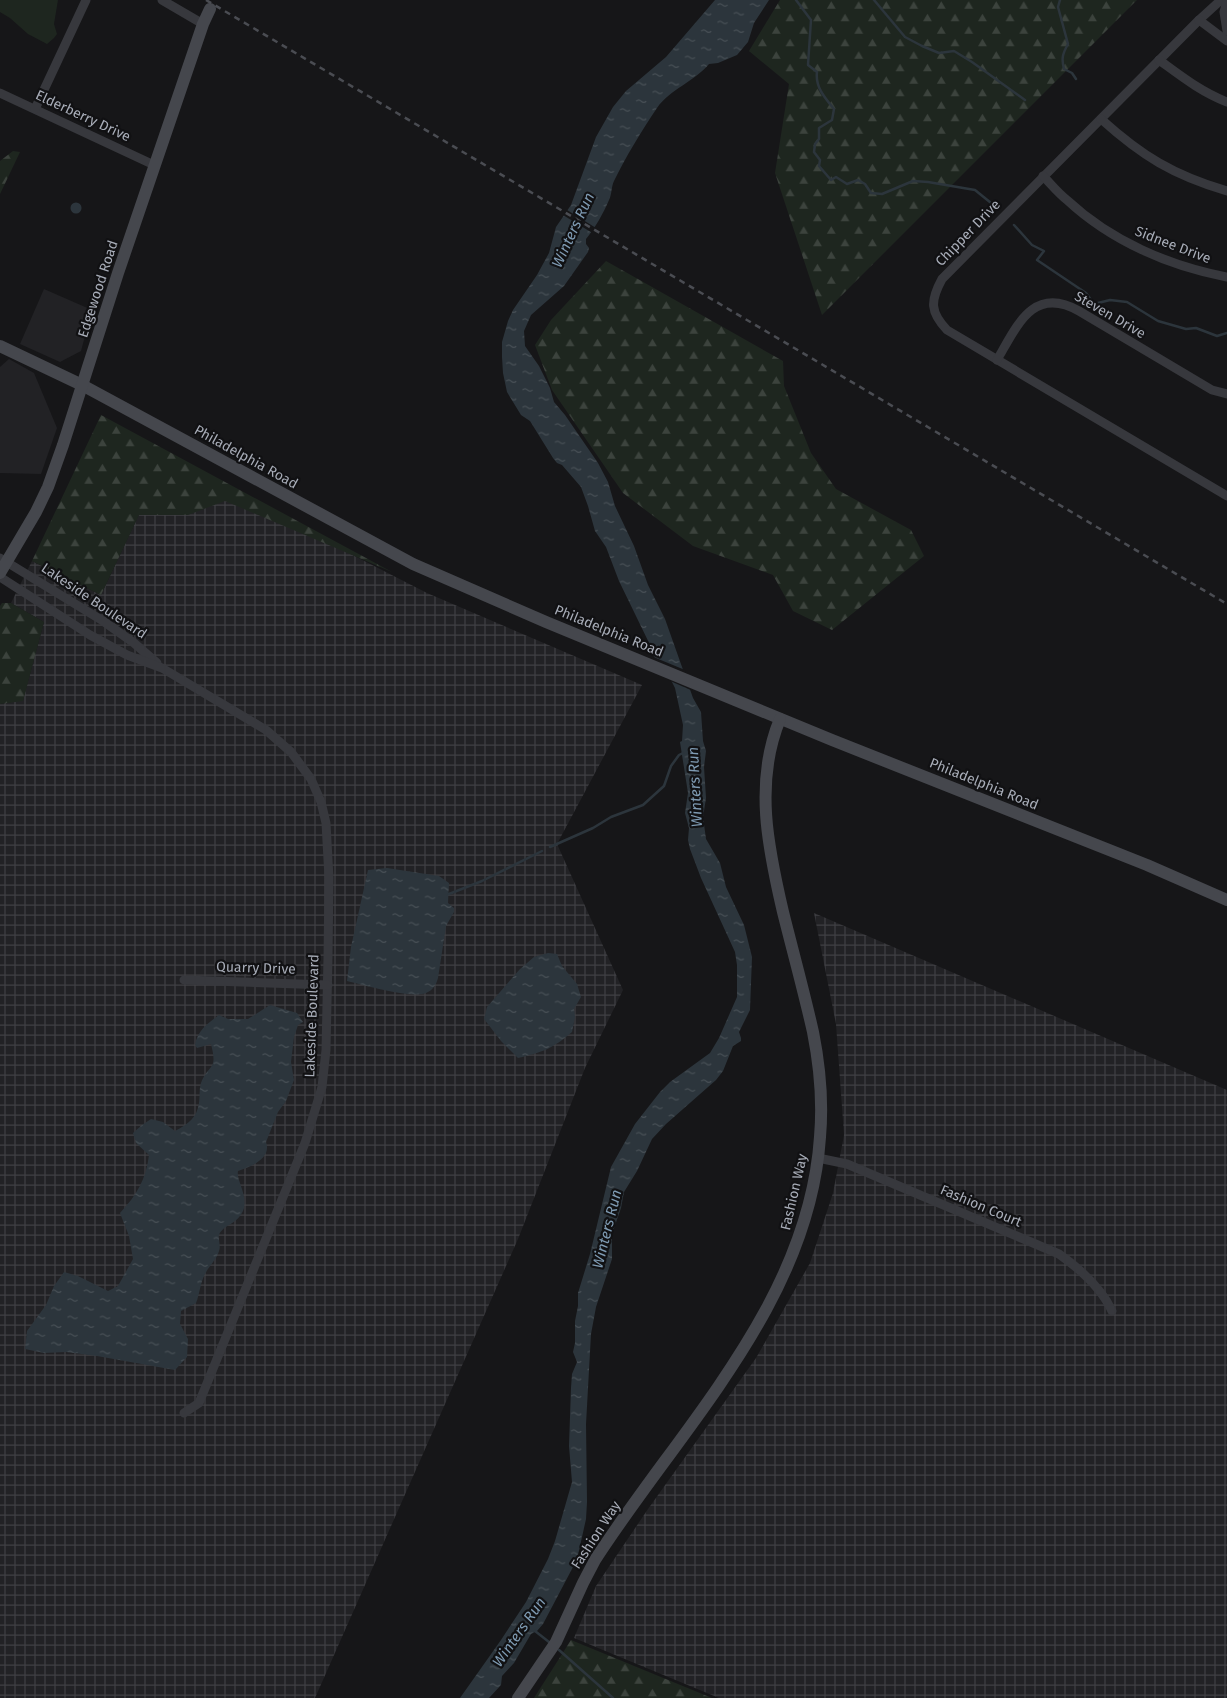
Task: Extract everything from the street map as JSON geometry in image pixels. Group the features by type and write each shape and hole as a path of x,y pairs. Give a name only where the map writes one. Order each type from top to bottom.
{"street":[{"path":"35,109 86,0"},
{"path":"162,0 203,24"},
{"name":"Chipper Drive","path":"1221,0 942,279 934,296 934,313 937,320 947,330 1070,405 1227,496"},
{"path":"1227,1 1224,12 1227,32"},
{"name":"Edgewood Road","path":"0,572 4,560 36,512 48,487 154,165 203,24 210,9"},
{"path":"1199,20 1227,41"},
{"path":"1159,60 1189,83 1227,102"},
{"name":"Elderberry Drive","path":"0,93 154,165"},
{"path":"1101,118 1134,147 1159,164 1204,184 1227,191"},
{"name":"Sidnee Drive","path":"1043,176 1086,217 1118,237 1156,256 1227,277"},
{"name":"Steven Drive","path":"997,360 1019,323 1032,309 1048,303 1063,304 1212,390 1227,394"},
{"name":"Philadelphia Road","path":"0,346 82,385 413,564 546,622 780,719 1139,862 1227,900"},
{"name":"Lakeside Boulevard","path":"4,560 110,626 134,643 162,668"},
{"name":"Lakeside Boulevard","path":"0,577 90,635 127,654 162,668 266,730 292,752 311,778 321,802 326,823 328,840 328,985 325,1067 316,1112 199,1403 184,1413"},
{"name":"Fashion Way","path":"518,1698 546,1660 589,1570 604,1546 730,1368 774,1296 792,1258 811,1199 818,1158 821,1098 818,1061 813,1033 774,874 765,804 766,771 770,746 780,719"},
{"name":"Quarry Drive","path":"184,980 328,985"},
{"name":"Fashion Court","path":"818,1158 847,1164 1059,1254 1076,1266 1095,1286 1105,1297 1112,1311"}],"shaded area":[{"path":"44,289 92,310 81,351 60,362 20,344"},
{"path":"9,359 34,373 57,428 41,474 0,473 0,367"},
{"path":"235,495 427,593 642,685 557,844 623,990 585,1068 518,1239 315,1698 0,1698 0,704 23,700 44,622 11,603 32,561 101,595 143,506"},
{"path":"814,913 1227,1090 1227,1698 719,1698 574,1638 596,1586 648,1509 756,1358 810,1263 833,1193 844,1135 836,1024"}],"green space":[{"path":"0,0 58,0 54,24 57,34 47,44 28,34 0,12"},
{"path":"780,0 1137,0 822,315 775,173 789,84 749,51"},
{"path":"13,151 20,152 0,194 0,161"},
{"path":"606,261 783,361 784,386 811,453 836,489 911,530 924,556 832,630 793,611 773,575 693,546 623,493 552,390 535,345 551,320"},
{"path":"101,415 392,572 225,501 188,515 139,515 101,595 32,561"},
{"path":"2,603 11,603 44,622 23,701 0,704 0,606"},
{"path":"571,1640 712,1698 534,1698"}],"water":[{"name":"Winters Run","path":"715,0 769,0 754,23 748,42 737,55 718,63 709,64 662,101 623,163 613,183 610,198 596,226 586,239 586,244 589,248 588,252 564,286 531,315 524,331 525,346 539,366 550,388 554,402 598,463 608,482 615,506 634,546 648,585 665,619 693,698 701,712 703,741 706,751 704,767 706,798 703,817 706,839 720,863 726,887 744,925 752,957 750,1010 739,1032 741,1041 733,1046 723,1071 716,1080 666,1124 652,1139 637,1171 624,1192 621,1208 612,1234 612,1259 596,1307 591,1334 586,1424 586,1519 578,1555 573,1567 543,1624 537,1631 531,1634 514,1663 502,1676 501,1685 489,1698 460,1698 526,1602 555,1541 572,1482 569,1446 572,1374 577,1362 573,1352 578,1293 590,1254 611,1167 635,1124 660,1092 670,1082 710,1053 719,1038 737,997 735,952 701,878 688,840 689,828 685,813 688,793 680,742 682,741 683,725 675,688 669,676 654,657 652,649 619,581 606,547 595,531 581,487 562,465 553,458 530,421 521,415 507,392 502,357 502,342 508,321 549,253 556,227 571,205 596,137 613,107 626,91 666,57"},
{"path":"76,202 82,208 76,214 70,208"},
{"path":"387,868 439,876 449,883 448,903 454,908 454,912 446,926 437,981 432,989 426,993 399,993 347,981 351,947 368,870"},
{"path":"548,953 557,954 562,966 577,984 581,997 574,1009 575,1017 572,1032 547,1049 518,1058 501,1041 484,1019 487,1007 520,969 534,957"},
{"path":"270,1005 297,1013 303,1022 298,1025 294,1037 291,1062 294,1080 266,1142 267,1148 263,1158 238,1171 245,1202 242,1214 221,1231 217,1257 203,1277 196,1303 181,1311 180,1324 188,1339 187,1357 175,1370 97,1356 66,1352 44,1353 25,1349 27,1331 46,1305 54,1286 64,1272 78,1276 108,1291 118,1286 133,1259 129,1236 120,1213 140,1186 146,1172 149,1155 136,1143 133,1133 151,1119 163,1122 175,1131 194,1117 198,1108 201,1083 212,1066 214,1059 211,1044 197,1048 195,1045 201,1031 219,1015 228,1019 248,1019"}],"pier":[{"path":"567,210 596,228 594,234 563,215"},
{"path":"651,656 685,670 693,691 668,680"}],"waterway":[{"path":"796,0 811,20 808,65 817,72 819,87 834,109 832,120 819,128 819,139 815,144 814,152 820,160 819,166 831,180 836,177 847,184 858,180 865,184 871,193 882,194 913,181 928,182 975,190 996,207"},
{"path":"874,0 905,37 939,53 954,51 1025,100"},
{"path":"1060,0 1058,7 1068,44 1063,56 1063,65 1064,69 1072,73 1076,79"},
{"path":"1014,225 1032,245 1044,251 1037,260 1086,293 1094,304 1110,300 1127,302 1158,321 1186,329 1196,328 1217,336 1227,333"},
{"name":"Winters Run","path":"550,847 593,828 611,817 643,805 664,786 671,766 679,755 683,753"},
{"path":"449,894 482,881 542,851"},
{"name":"Winters Run","path":"535,1631 549,1642"},
{"path":"559,1650 613,1698"}],"railway":[{"path":"206,0 1227,604"}]}
